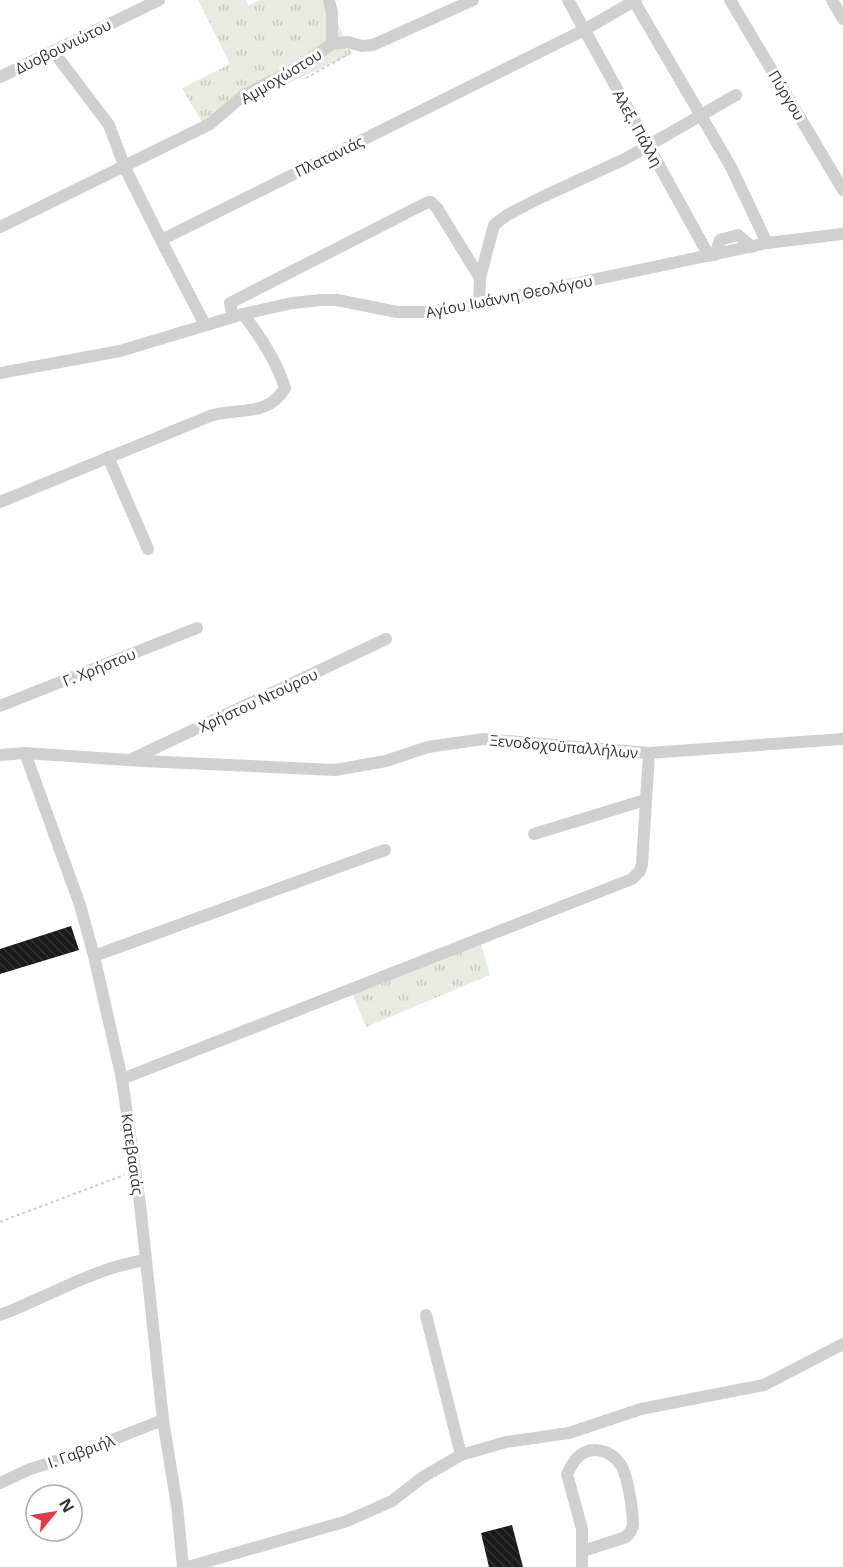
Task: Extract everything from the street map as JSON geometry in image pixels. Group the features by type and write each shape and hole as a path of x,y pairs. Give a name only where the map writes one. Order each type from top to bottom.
{"street":[{"name":"Δυοβουνιώτου","path":"0,77 159,0"},
{"path":"329,0 332,13 332,44"},
{"name":"Αμμοχώστου","path":"0,227 125,168 210,124 244,95 299,67 332,44 348,42 362,46 373,45 473,0"},
{"name":"Αλεξ. Πάλλη","path":"568,0 648,146 712,256"},
{"name":"Πύργου","path":"730,0 843,190"},
{"path":"832,0 843,19"},
{"path":"635,1 731,167 767,243"},
{"name":"Πλατανιάς","path":"161,240 584,30 635,1"},
{"path":"53,51 109,126 125,168 205,325"},
{"path":"479,304 480,278 494,225 533,201 648,146 736,95"},
{"path":"0,502 223,412 249,412 260,409 281,396 285,388 282,377 259,336 238,316 230,303 428,202 437,208 480,278"},
{"name":"Αγίου Ιωάννη Θεολόγου","path":"0,373 120,351 205,325 292,303 321,300 414,313 430,312 479,304 767,243 843,234"},
{"path":"108,457 148,549"},
{"name":"Γ. Χρήστου","path":"0,706 197,628"},
{"name":"Χρήστου Ντούρου","path":"129,760 386,639"},
{"name":"Ξενοδοχοϋπαλλήλων","path":"0,755 25,753 335,770 386,761 428,747 483,739 649,753 843,739"},
{"name":"Κατεβασιάς","path":"25,753 80,905 122,1079 183,1567"},
{"path":"122,1079 632,879 640,871 642,864 649,753"},
{"path":"534,834 645,800"},
{"path":"94,956 385,850"},
{"path":"0,1315 31,1304 115,1266 146,1260"},
{"path":"426,1315 461,1455"},
{"path":"188,1567 347,1521 392,1501 423,1477 461,1455 506,1442 568,1433 641,1409 764,1385 843,1344"},
{"name":"Ι. Γαβριήλ","path":"0,1483 30,1469 66,1458 163,1420"},
{"path":"582,1567 582,1529 567,1474 576,1459 585,1453 597,1450 614,1457 622,1467 633,1526 627,1537 583,1551"}],"path":[{"path":"0,1222 135,1171"}],"green space":[{"path":"198,0 246,0 248,5 260,0 327,0 352,54 202,122 182,88 230,64"},
{"path":"480,941 490,975 366,1027 352,993"}],"building":[{"path":"71,926 79,950 0,974 0,949"},
{"path":"512,1525 523,1567 489,1567 481,1533"}]}
